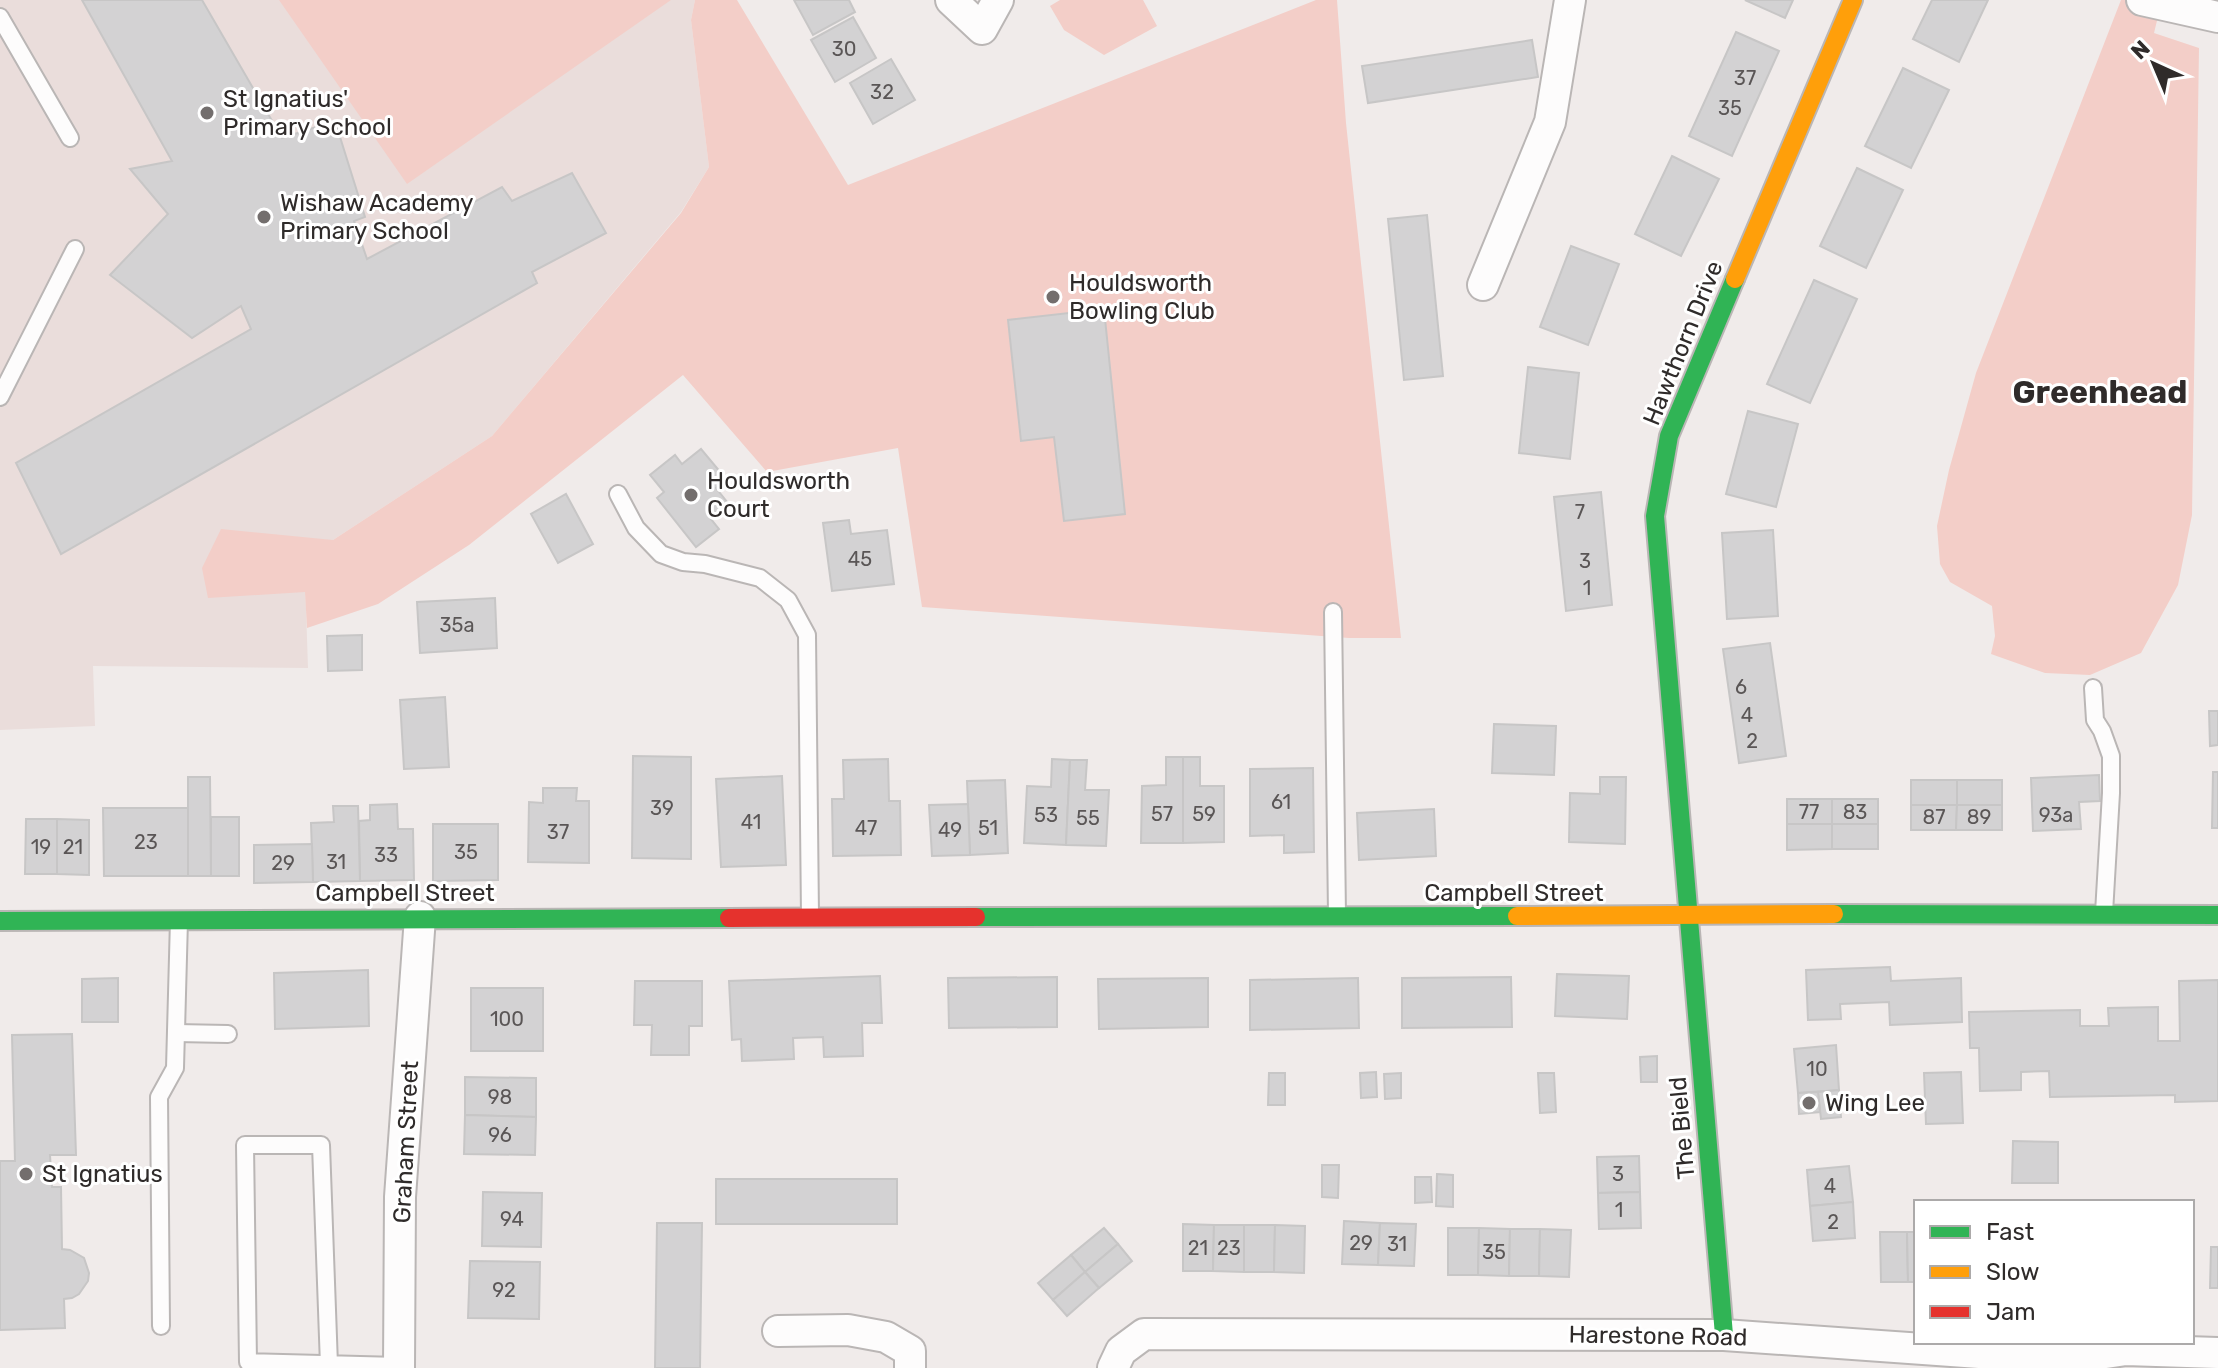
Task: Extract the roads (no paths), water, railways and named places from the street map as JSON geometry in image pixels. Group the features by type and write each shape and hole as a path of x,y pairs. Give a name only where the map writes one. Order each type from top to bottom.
{"street":[{"path":"951,0 982,29 998,0"},
{"path":"1483,285 1550,122 1570,0"},
{"name":"Hawthorn Drive","path":"1688,916 1655,516 1669,436 1853,0"},
{"path":"2142,0 2218,17"},
{"name":"Campbell Street","path":"0,921 420,917 2218,915"},
{"name":"The Bield","path":"1688,916 1724,1335"},
{"name":"Graham Street","path":"399,1367 400,1197 420,917"},
{"path":"778,1331 848,1330 886,1337 910,1351 910,1368"},
{"name":"Harestone Road","path":"1113,1368 1121,1351 1144,1334 1724,1335 2064,1364 2126,1350 2218,1353"}],"lane":[{"path":"0,17 70,138"},
{"path":"0,397 75,249"},
{"path":"618,494 636,528 661,554 683,562 705,564 760,578 788,600 807,635 810,918"},
{"path":"1333,612 1337,918"},
{"path":"2093,688 2095,720 2111,756 2104,915"},
{"path":"161,1326 159,1097 175,1068 179,919"},
{"path":"176,1033 228,1034"},
{"path":"329,1365 321,1145 245,1145 248,1362 329,1365 399,1367"}],"place":[{"name":"St Ignatius' Primary School","path":"207,113"},
{"name":"Wishaw Academy Primary School","path":"264,217"},
{"name":"Houldsworth Bowling Club","path":"1053,297"},
{"name":"Houldsworth Court","path":"691,495"},
{"name":"Wing Lee","path":"1809,1103"},
{"name":"St Ignatius","path":"26,1174"}],"district":[{"name":"Greenhead","path":"2100,392"}]}
